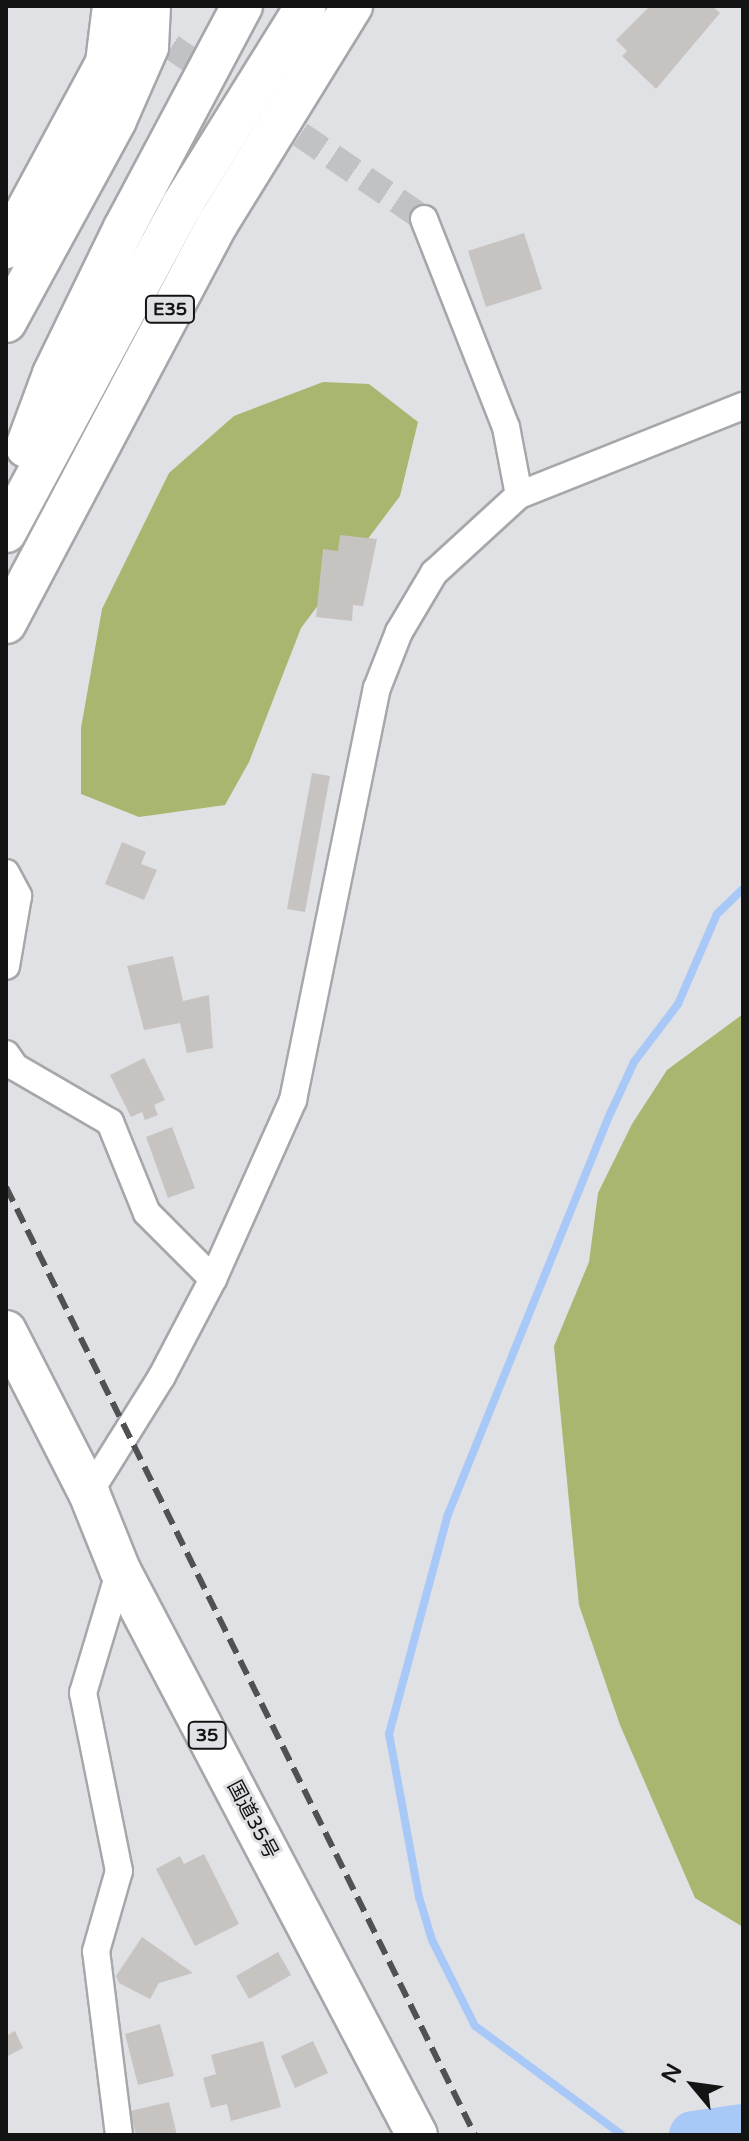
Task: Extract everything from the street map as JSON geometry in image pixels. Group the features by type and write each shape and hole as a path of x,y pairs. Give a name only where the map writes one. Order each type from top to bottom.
{"highway":[{"path":"6,248 106,63 113,6"},
{"path":"6,322 116,120 148,47 150,6"},
{"path":"6,499 53,374 242,6"},
{"name":"E35","path":"6,532 174,218 306,6"},
{"name":"E35","path":"6,623 150,345 297,93 352,6"},
{"path":"297,93 362,6"},
{"name":"国道35号","path":"6,1331 89,1493 120,1570 417,2135"}],"street":[{"path":"424,219 506,427 519,495"},
{"path":"89,1493 162,1376 213,1279 293,1100 377,688 399,632 434,573 519,495 569,470 743,406"},
{"path":"6,873 18,896 6,966"},
{"path":"6,1054 15,1067 110,1122 147,1213 213,1279"},
{"path":"119,2135 96,1951 119,1871 83,1693 120,1570"}],"green space":[{"path":"323,382 369,384 418,422 400,496 301,628 249,762 225,805 139,817 81,794 81,728 102,609 169,473 234,416"},
{"path":"743,1014 743,1927 695,1898 620,1725 579,1605 554,1346 589,1262 598,1193 632,1124 667,1070"}],"building":[{"path":"650,6 712,6 720,13 656,89 622,56 627,51 616,40"},
{"path":"524,233 542,289 486,307 468,251"},
{"path":"340,535 377,539 363,606 353,605 352,621 316,617 323,549 338,551"},
{"path":"312,773 330,776 305,912 287,909"},
{"path":"122,842 146,852 141,864 157,870 144,900 105,884"},
{"path":"173,956 183,1001 209,995 213,1048 187,1053 180,1023 144,1030 127,966"},
{"path":"144,1058 165,1100 154,1105 158,1115 145,1120 142,1112 131,1117 110,1075"},
{"path":"172,1127 195,1188 168,1198 146,1137"},
{"path":"204,1854 239,1924 195,1946 156,1869 180,1856 184,1864"},
{"path":"142,1937 193,1973 159,1983 150,1999 119,1983 116,1976"},
{"path":"278,1952 291,1975 249,1999 236,1976"},
{"path":"160,2024 174,2076 138,2085 125,2034"},
{"path":"15,2031 23,2048 6,2057 6,2036"},
{"path":"263,2041 281,2107 231,2121 227,2104 211,2108 203,2078 216,2074 211,2055"},
{"path":"313,2041 328,2073 295,2088 281,2056"},
{"path":"169,2102 177,2135 136,2135 130,2111"}],"waterway":[{"path":"622,2135 475,2026 432,1940 419,1897 389,1734 447,1517 611,1112 634,1062 678,1004 717,914 743,889"},
{"path":"693,2135 743,2128"}],"tunnel":[{"path":"139,25 424,219"}],"railway":[{"path":"6,1187 475,2135"}]}
